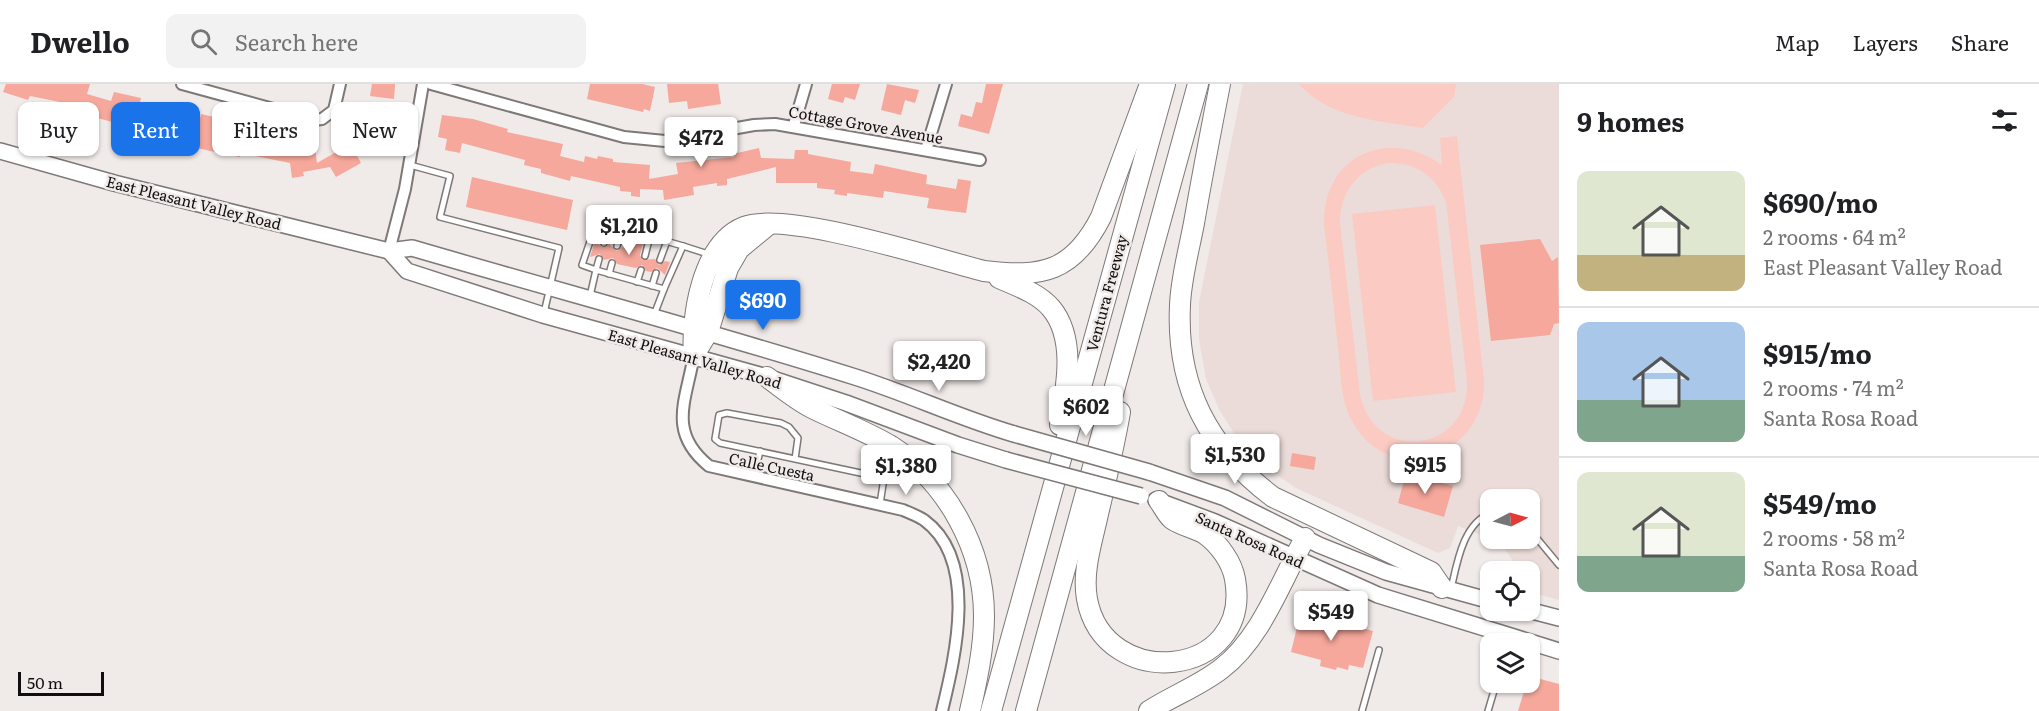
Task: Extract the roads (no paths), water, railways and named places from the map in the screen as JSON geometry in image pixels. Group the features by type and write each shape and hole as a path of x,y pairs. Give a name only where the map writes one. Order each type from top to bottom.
{"highway":[{"path":"700,330 700,293 714,256 732,234 746,226 796,224 984,271 1015,276 1052,268 1080,250 1091,237 1101,217 1150,84"},
{"name":"Ventura Freeway","path":"991,711 1165,84"},
{"path":"1026,711 1198,84"},
{"path":"1220,84 1180,302 1179,341 1192,398 1209,430 1251,480 1273,497 1431,572 1446,589"},
{"path":"694,356 700,330 728,268 739,249 768,225"},
{"path":"984,271 1043,301 1056,316 1065,339 1065,388 1042,522"},
{"path":"1135,317 1114,445 1086,573 1086,594 1098,627 1121,651 1150,662 1177,663 1210,649 1223,636 1232,619 1236,596 1234,578 1229,563 1214,542 1205,534 1170,518 1150,498"},
{"path":"767,377 810,407 890,446 914,463 933,482 960,521 977,565 984,615 982,647 970,711"},
{"path":"1149,711 1206,679 1236,656 1249,640 1305,538"}],"main road":[{"name":"East Pleasant Valley Road","path":"0,151 114,183 389,251 412,248 550,288 590,297 855,377 967,420 1014,434"},
{"name":"East Pleasant Valley Road","path":"389,251 407,271 543,315 767,377 846,403 958,446 1006,460"},
{"name":"Santa Rosa Road","path":"1014,434 1149,472 1225,498 1305,538 1386,572 1480,598"},
{"name":"Santa Rosa Road","path":"1006,460 1150,498 1215,522 1293,559 1378,595 1559,651"},
{"path":"1540,613 1559,618"}],"street":[{"path":"182,84 314,120 334,110 340,84"},
{"path":"389,251 410,165 423,84"},
{"name":"Cottage Grove Avenue","path":"431,84 624,137 648,141 681,140 754,125 794,125 980,160"},
{"path":"794,125 806,84"},
{"path":"926,150 946,84"},
{"name":"Calle Cuesta","path":"694,356 682,407 683,433 689,446 709,466 880,504 924,520 939,536 950,558 957,584 959,622 954,660 942,711"}],"lane":[{"path":"410,165 450,176 440,216 559,248 543,315"},
{"path":"664,289 582,265 597,220 714,256"},
{"path":"604,243 610,224"},
{"path":"617,246 623,228"},
{"path":"645,256 651,237"},
{"path":"660,260 667,241"},
{"path":"653,316 683,246"},
{"path":"590,297 599,259"},
{"path":"609,274 612,262"},
{"path":"638,282 641,270"},
{"path":"652,286 656,273"},
{"path":"795,459 799,441 786,425 720,413 717,441 795,459 884,478 880,504"},
{"path":"754,477 759,451"},
{"path":"1446,589 1469,530 1480,518"},
{"path":"1540,542 1559,565"},
{"path":"1362,711 1379,650"},
{"path":"1488,711 1493,693"}]}
